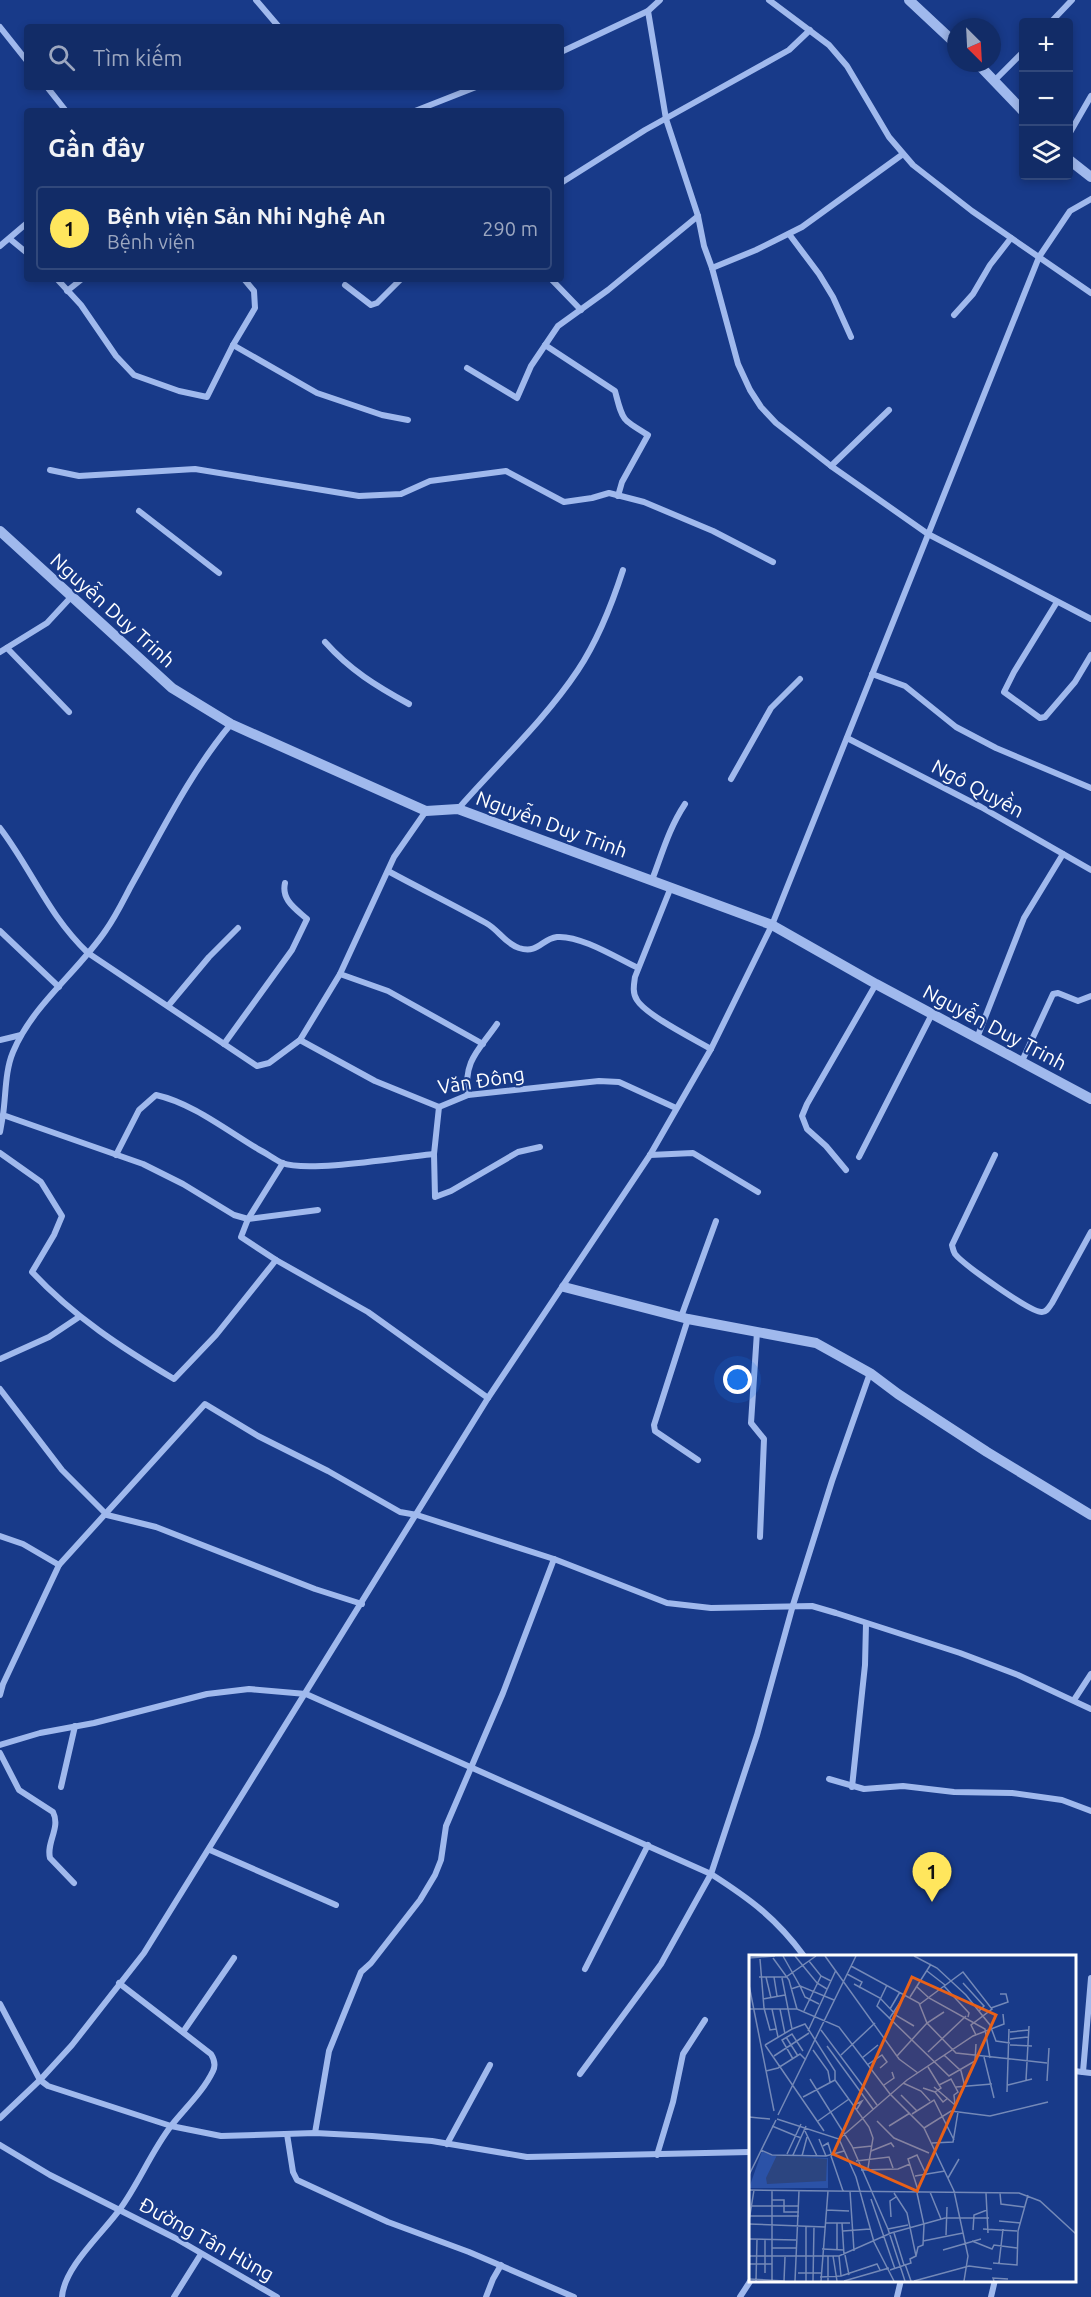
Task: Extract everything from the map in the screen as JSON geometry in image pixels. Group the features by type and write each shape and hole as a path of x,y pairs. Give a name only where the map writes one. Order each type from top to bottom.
{"street":[{"path":"256,0 276,24"},
{"path":"564,51 648,11 660,0"},
{"path":"769,0 829,45 847,66 883,128 903,154 945,191 1091,293"},
{"path":"909,0 947,36"},
{"path":"1055,18 1072,0"},
{"path":"648,11 666,119 698,216 704,246 738,364 750,390 776,423 831,466 928,534 1091,619"},
{"path":"0,27 24,57"},
{"path":"564,181 645,130 789,50 810,30"},
{"path":"995,80 1019,55"},
{"path":"987,72 1019,107"},
{"path":"49,90 64,108"},
{"path":"423,108 468,90"},
{"path":"1073,127 1091,96"},
{"path":"712,268 789,234 824,213 903,154"},
{"path":"1073,163 1091,177"},
{"path":"0,2118 72,2045 144,1953 210,1850 488,1398 650,1155 711,1049 772,925 1039,257 1070,211 1091,199"},
{"path":"467,368 517,398 531,366 558,326 698,216"},
{"path":"0,246 24,226"},
{"path":"789,234 833,297 851,337"},
{"path":"954,315 973,294 990,265 1011,238"},
{"path":"10,239 24,251"},
{"path":"60,282 88,313 116,356 134,375 179,391 207,397 255,308 254,291 246,282"},
{"path":"67,291 78,282"},
{"path":"345,285 371,305 377,303 397,282"},
{"path":"554,282 581,310"},
{"path":"233,345 317,393 382,415 408,420"},
{"path":"545,345 615,391 622,417 648,435 622,482 618,495"},
{"path":"831,466 890,410"},
{"path":"50,470 79,476 195,469 359,496 401,494 430,481 506,471 564,502 609,493 644,502 713,531 773,562"},
{"path":"139,511 219,573"},
{"name":"Nguyễn Duy Trinh","path":"0,531 172,688 231,724 426,811 458,809 772,925 876,984 1091,1099"},
{"path":"458,809 554,701 579,669 614,597 623,570"},
{"path":"0,652 47,623 72,596"},
{"path":"1057,602 1004,692 1032,715 1044,717 1075,682 1091,655"},
{"path":"325,642 370,683 409,704"},
{"path":"7,648 69,712"},
{"path":"872,675 905,686 956,727 996,748 1091,788"},
{"path":"731,779 771,708 800,679"},
{"path":"0,1132 8,1069 21,1035 106,929 196,771 231,724"},
{"name":"Ngô Quyền","path":"847,738 981,807 1091,870"},
{"path":"652,880 658,858 685,804"},
{"path":"0,829 53,913 88,953 257,1066 269,1063 300,1040 340,974 394,857 426,811"},
{"path":"977,1038 1024,918 1063,854"},
{"path":"388,871 489,925 507,942 517,947 532,950 552,938 574,939 638,968"},
{"path":"224,1044 292,950 307,919 286,900 283,890 285,883"},
{"path":"671,887 638,968 634,993 637,1001 711,1049"},
{"path":"168,1006 209,957 238,928"},
{"path":"0,931 58,987"},
{"path":"340,974 388,991 483,1044"},
{"path":"846,1170 826,1146 807,1129 802,1116 876,984"},
{"path":"1022,1061 1053,994 1058,993 1078,1001 1091,996"},
{"path":"859,1157 932,1014"},
{"path":"468,1095 467,1067 497,1024"},
{"path":"0,1040 21,1035"},
{"name":"Văn Đông","path":"300,1040 375,1081 439,1107 468,1095 598,1082 619,1082 676,1108"},
{"path":"116,1155 139,1110 156,1095 168,1097 189,1108 283,1163 302,1166 434,1154"},
{"path":"439,1107 434,1154 435,1197 451,1191 518,1152 540,1147"},
{"path":"3,1115 143,1164 164,1173 221,1208 248,1219 318,1210"},
{"path":"0,1153 41,1182 62,1216 54,1235 32,1272 79,1317 174,1379 216,1335 276,1260"},
{"path":"650,1155 693,1153 758,1192"},
{"path":"995,1155 952,1245 954,1252 963,1261 1015,1299 1036,1311 1043,1312 1048,1310 1091,1233"},
{"path":"283,1163 248,1219 241,1237 276,1260 368,1311 488,1398"},
{"path":"698,1460 655,1431 654,1425 716,1221"},
{"path":"564,1287 685,1318 816,1343 870,1373 987,1452 1091,1515"},
{"path":"0,1359 49,1337 79,1317"},
{"path":"757,1332 751,1423 764,1439 760,1536"},
{"path":"580,2074 661,1964 711,1874 757,1735 793,1605 832,1481 870,1373"},
{"path":"0,1389 62,1470 107,1515 156,1527 315,1589 362,1604"},
{"path":"0,1694 59,1565 206,1404 258,1436 328,1471 400,1512 417,1515 554,1559 667,1603 689,1607 734,1608 812,1606 970,1656 1018,1675 1091,1709"},
{"path":"0,1536 23,1544 59,1565"},
{"path":"315,2133 329,2051 361,1972 371,1963 429,1887 441,1860 446,1827 503,1693 554,1559"},
{"path":"852,1787 865,1665 866,1624"},
{"path":"1074,1700 1091,1674"},
{"path":"0,1745 40,1733 207,1694 249,1689 306,1694 711,1874 740,1893 772,1919 785,1931 803,1955"},
{"path":"61,1787 75,1726"},
{"path":"0,1753 19,1790 53,1812 57,1826 50,1845 50,1858 74,1883"},
{"path":"829,1779 864,1789 903,1786 954,1792 1012,1793 1062,1800 1091,1811"},
{"path":"585,1969 648,1845"},
{"path":"210,1850 336,1905"},
{"path":"183,2032 234,1958"},
{"path":"1083,2072 1091,1978"},
{"path":"62,2297 62,2289 78,2262 121,2209 171,2126 203,2087 214,2068 211,2054 119,1983"},
{"path":"0,2004 40,2080 48,2086 171,2126 221,2136 315,2133 381,2136 527,2157 749,2152"},
{"path":"657,2155 683,2054 705,2020"},
{"path":"447,2144 490,2065"},
{"path":"1076,2071 1091,2073"},
{"path":"287,2134 293,2172 297,2180 388,2222 501,2265 574,2297"},
{"name":"Đường Tân Hùng","path":"0,2145 50,2175 121,2209 277,2297"},
{"path":"174,2297 201,2254"},
{"path":"486,2297 501,2265"},
{"path":"740,2297 750,2282"},
{"path":"897,2297 901,2282"},
{"path":"991,2297 995,2282"}],"place":[{"name":"Bệnh viện Sản Nhi Nghệ An","path":"932,1902"}]}
